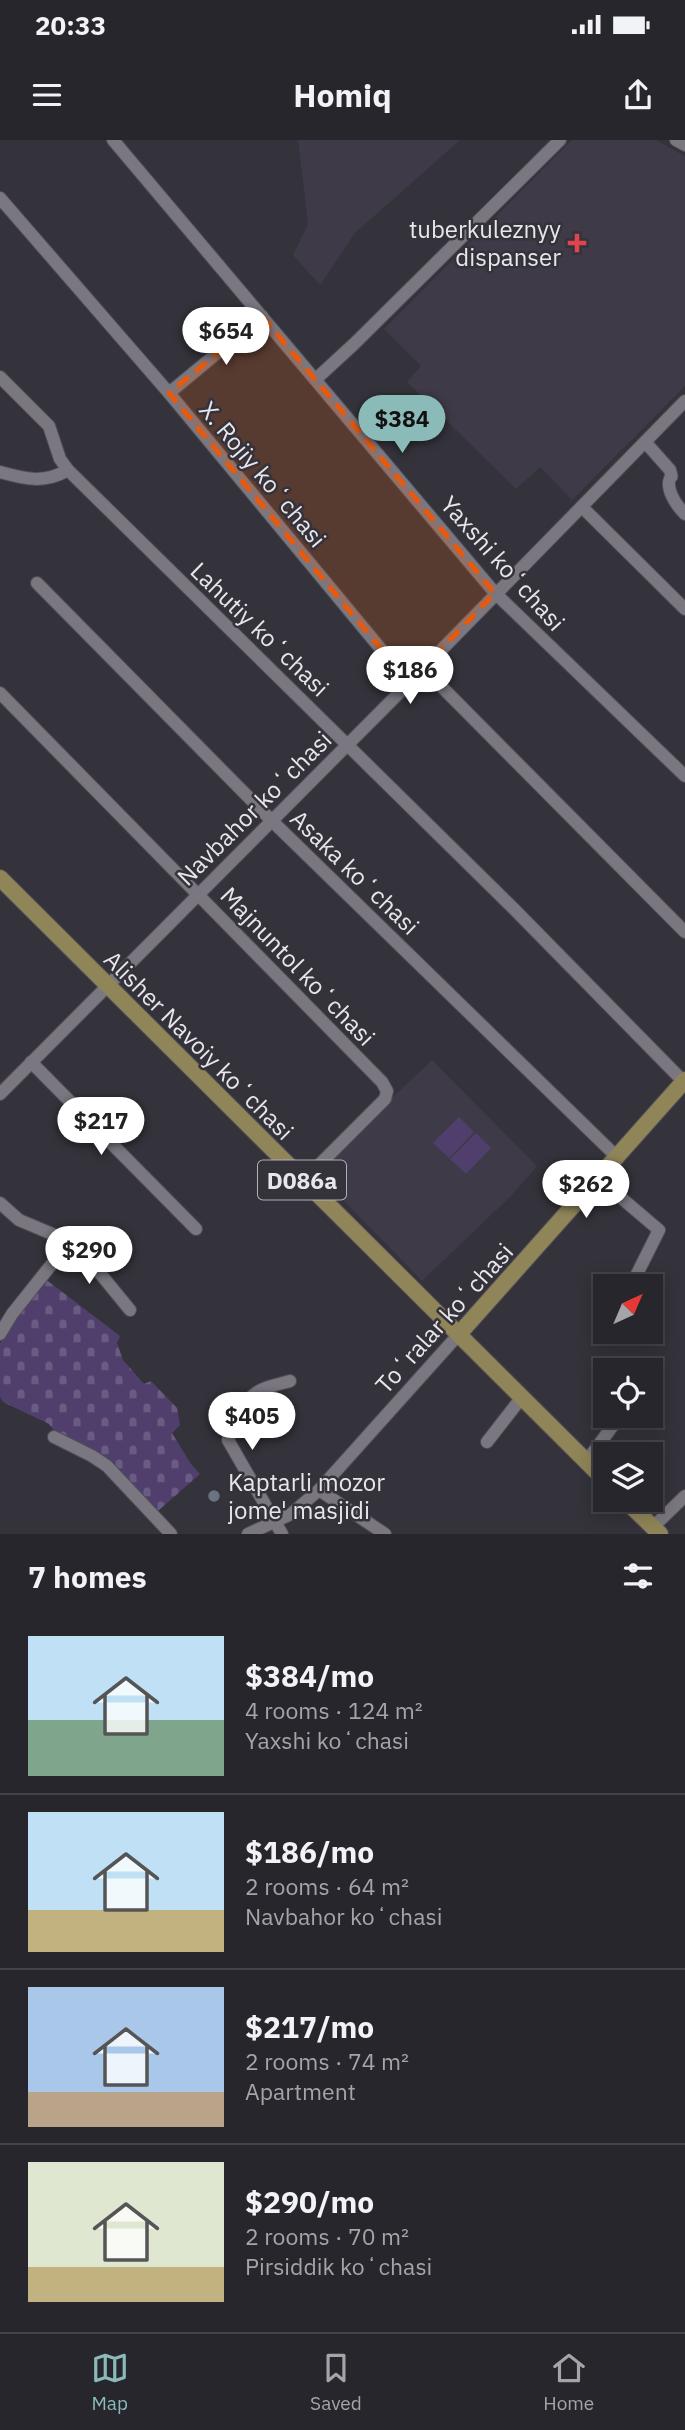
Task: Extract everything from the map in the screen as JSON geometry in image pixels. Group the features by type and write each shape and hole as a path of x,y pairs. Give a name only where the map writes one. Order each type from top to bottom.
{"main road":[{"name":"Alisher Navoiy koʻchasi","path":"0,878 593,1469"},
{"name":"Toʻralar koʻchasi","path":"459,1334 684,1081"},
{"path":"637,1512 656,1531"}],"street":[{"name":"Yaxshi koʻchasi","path":"113,140 495,593 685,776"},
{"path":"316,379 560,140"},
{"path":"676,140 685,145"},
{"name":"X. Rojiy koʻchasi","path":"0,198 169,393 409,683"},
{"path":"169,393 262,316"},
{"name":"Lahutiy koʻchasi","path":"0,377 50,426 60,459 68,470 513,908 684,1081"},
{"name":"Navbahor koʻchasi","path":"0,1094 348,745 685,401"},
{"path":"646,443 670,470 672,475 669,485 672,497 685,514"},
{"path":"0,472 36,480 57,477 68,470"},
{"path":"582,506 685,609"},
{"name":"Asaka koʻchasi","path":"37,583 271,820 618,1158"},
{"path":"423,668 685,932"},
{"name":"Majnuntol koʻchasi","path":"0,693 382,1082 387,1091 385,1099 303,1181"},
{"path":"31,1062 195,1229"},
{"path":"599,1179 659,1230 637,1274"},
{"path":"0,1203 19,1220 71,1240 130,1310"},
{"path":"0,1334 12,1314 71,1240"},
{"name":"Toʻralar koʻchasi","path":"253,1533 279,1529 291,1514 319,1490 459,1334"},
{"path":"279,1529 228,1440 244,1418 247,1403 252,1396 290,1381"},
{"path":"488,1441 522,1397"},
{"path":"586,1462 611,1428"},
{"path":"54,1437 107,1466 171,1534"},
{"path":"319,1490 385,1534"},
{"path":"656,1531 685,1496"}],"highlighted area":[{"path":"262,316 495,593 409,683 169,393"}],"shaded area":[{"path":"298,140 460,140 355,233 320,285 293,255 308,224"},
{"name":"tuberkuleznyy dispanser","path":"572,140 656,140 685,156 685,386 572,500 540,467 516,489 407,382 421,366 384,329"},
{"path":"432,1060 537,1166 512,1195 422,1281 315,1171"}],"green space":[{"path":"459,1117 474,1132 449,1158 433,1143"},
{"path":"476,1133 491,1148 466,1174 450,1159"},
{"path":"44,1278 120,1336 117,1343 123,1360 144,1384 151,1381 177,1408 180,1425 172,1433 200,1474 158,1511 109,1459 55,1432 49,1424 3,1402 0,1397 0,1344"}],"place":[{"name":"tuberkuleznyy dispanser","path":"577,243"},
{"name":"Kaptarli mozor jome' masjidi","path":"214,1496"}]}
